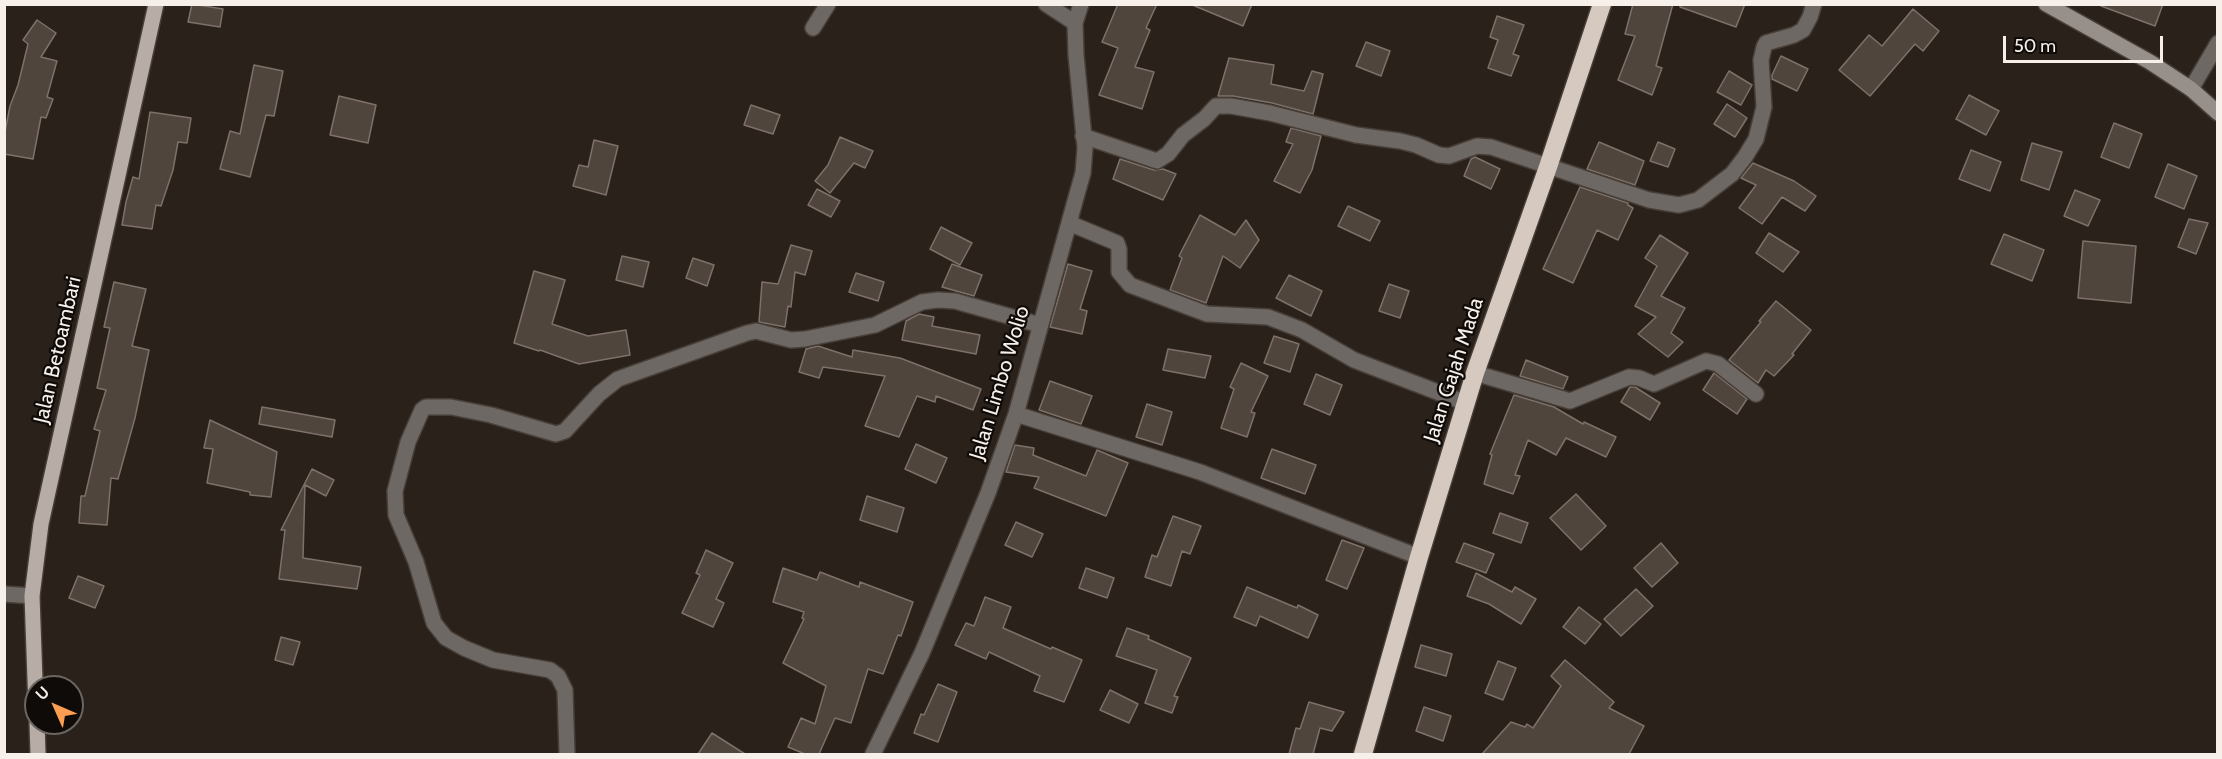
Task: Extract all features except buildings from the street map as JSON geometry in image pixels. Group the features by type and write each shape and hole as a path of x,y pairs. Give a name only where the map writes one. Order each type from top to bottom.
{"highway":[{"name":"Jalan Gajah Mada","path":"1363,754 1419,557 1475,373 1548,167 1602,4"}],"main road":[{"name":"Jalan Betoambari","path":"35,675 32,596 40,524 156,4"},
{"path":"37,735 38,754"}],"street":[{"path":"813,28 828,4"},
{"path":"1046,4 1075,23"},
{"name":"Jalan Limbo Wolio","path":"873,754 922,653 988,493 1016,414 1083,173 1085,148 1076,65 1075,23 1081,4"},
{"path":"1083,136 1157,161 1168,154 1183,135 1204,120 1216,106 1231,106 1270,113 1356,135 1400,141 1439,155 1449,156 1478,146 1491,147 1649,200 1679,205 1698,200 1732,174 1745,157 1756,139 1764,107 1761,60 1766,44 1803,30 1814,4"},
{"path":"2046,4 2150,62 2192,89 2217,114"},
{"path":"2192,89 2217,43"},
{"path":"1069,223 1117,243 1119,272 1130,285 1207,314 1268,317 1302,330 1354,360 1466,403"},
{"path":"567,754 565,690 558,676 550,670 494,660 464,648 446,638 434,623 416,562 396,514 395,491 408,442 422,410 426,407 451,407 491,415 556,434 565,431 599,394 618,379 747,333 756,331 791,340 805,339 876,325 922,302 938,300 955,301 1040,325"},
{"path":"1475,373 1570,401 1629,377 1640,378 1654,384 1706,361 1718,364 1756,394"},
{"path":"1016,414 1200,472 1419,557"},
{"path":"4,594 32,596"}]}
